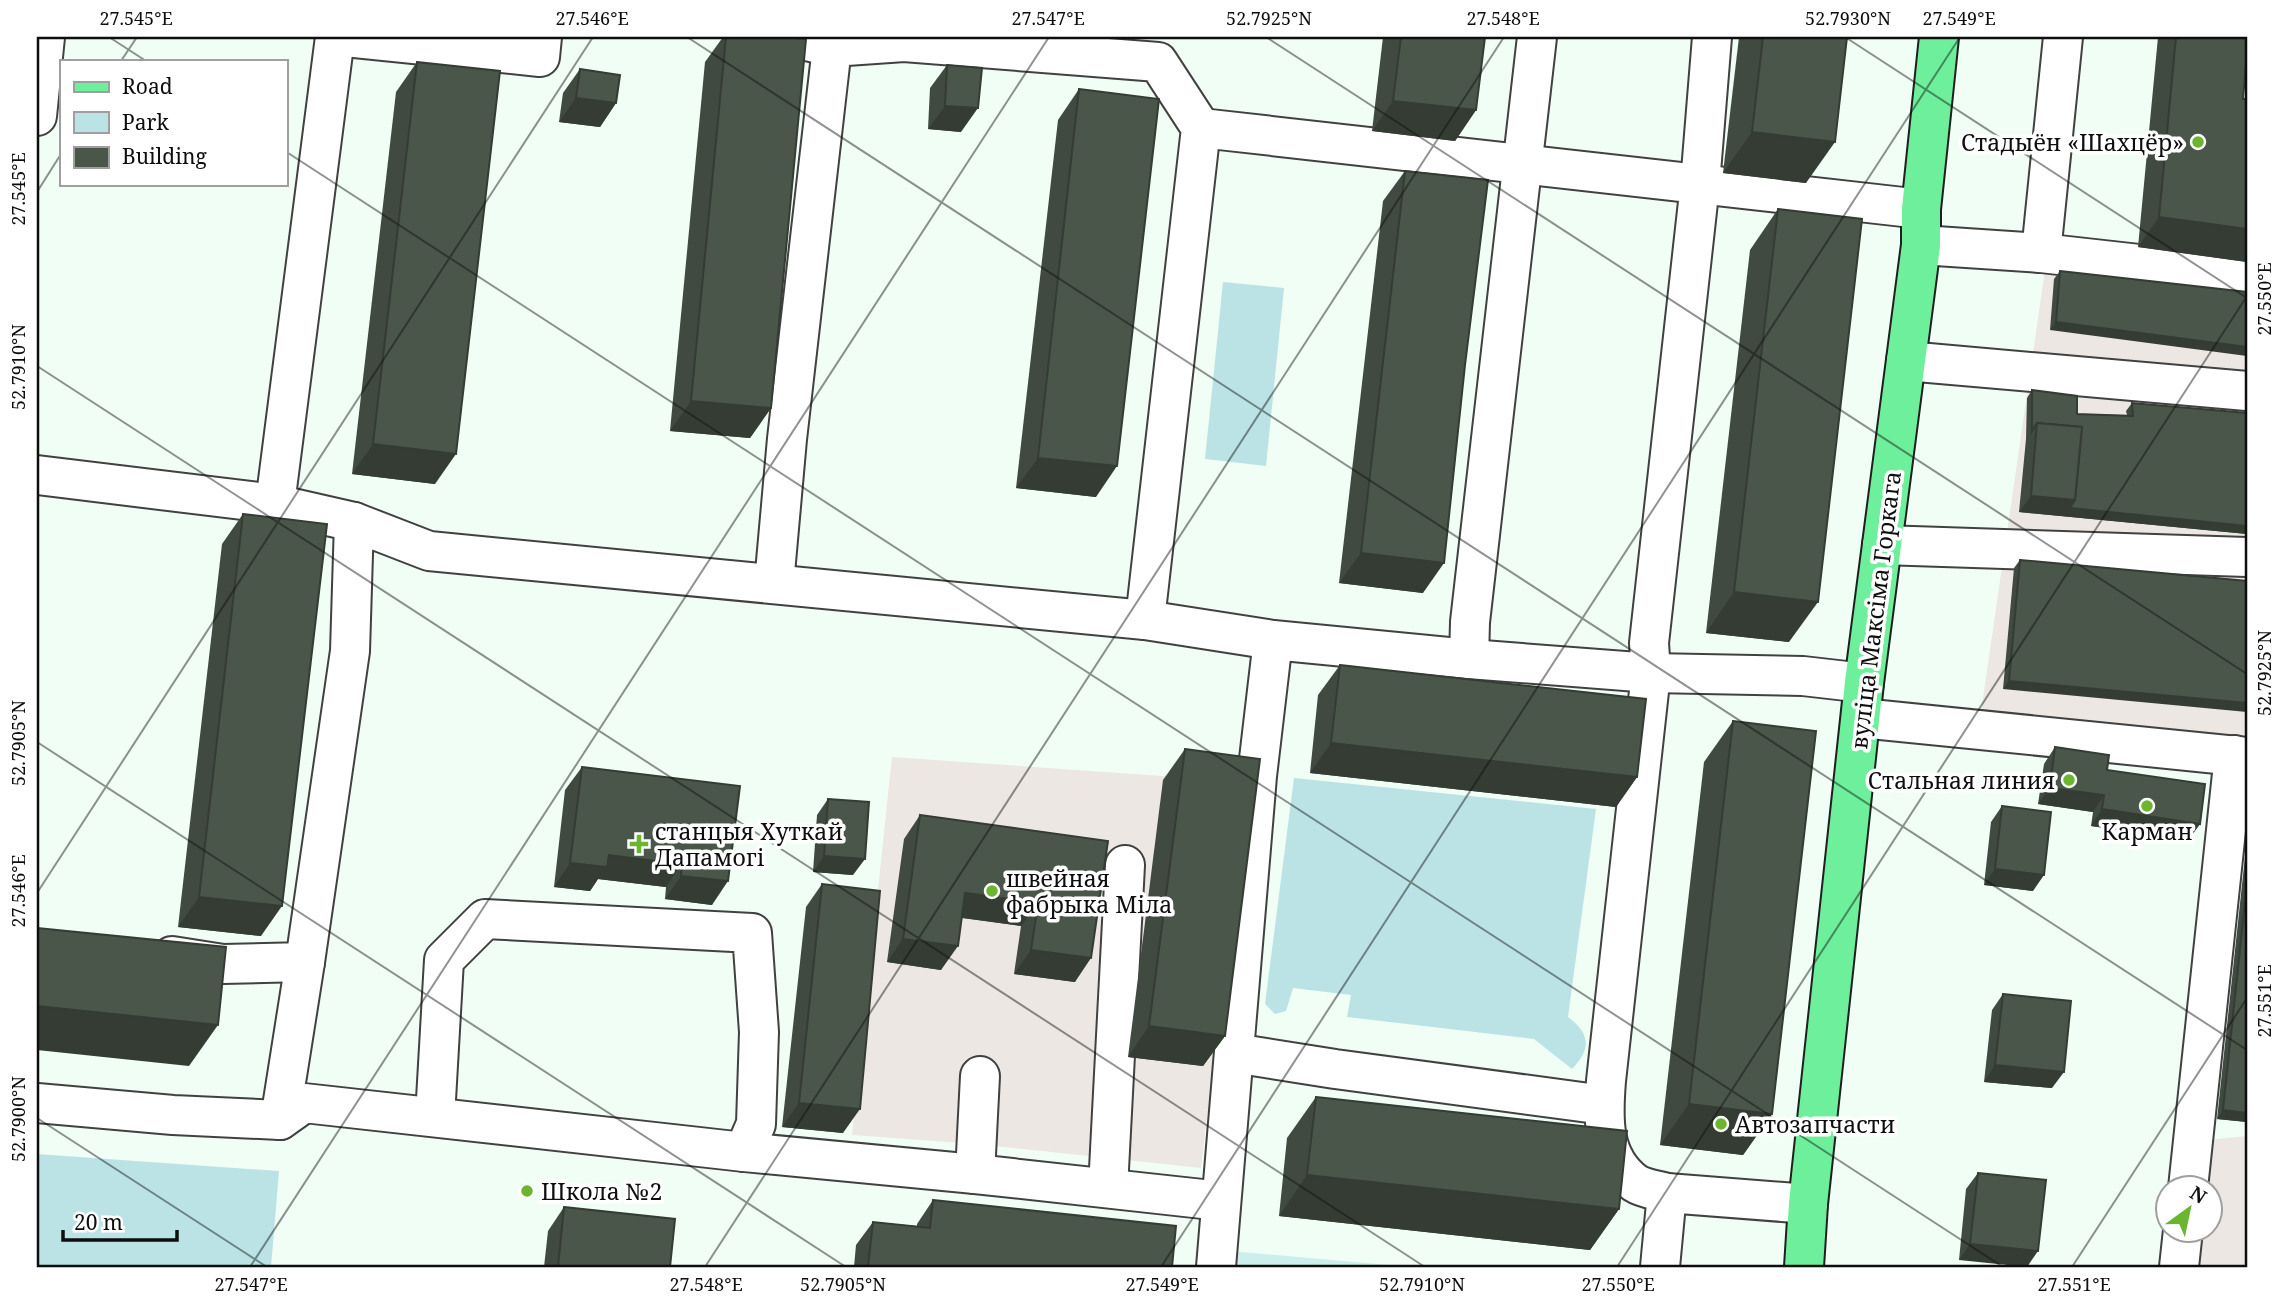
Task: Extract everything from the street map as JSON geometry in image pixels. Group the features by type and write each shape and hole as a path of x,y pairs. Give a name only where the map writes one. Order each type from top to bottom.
{"main road":[{"name":"вуліца Максіма Горкага","path":"1804,1267 1808,1203 1863,700 1906,361 1939,37"}],"lane":[{"path":"37,116 45,37"},
{"path":"275,504 335,37"},
{"path":"345,37 540,57 542,37"},
{"path":"790,37 832,47 904,39 1160,49 1200,128 1145,620"},
{"path":"1469,659 1470,622 1537,37"},
{"path":"1712,37 1700,184 1648,643 1651,673 1604,1105 1604,1132 1612,1154 1636,1184 1667,1193 1808,1203"},
{"path":"2040,253 2063,37"},
{"path":"774,584 787,439 832,47"},
{"path":"1200,128 1700,184 2040,253 2247,276"},
{"path":"1906,361 2247,391"},
{"path":"37,475 275,504 354,522 429,551 1145,620 1273,640 1469,659 1651,673 1803,676 1863,700 2241,756 2190,1174"},
{"path":"280,1120 349,651 354,522"},
{"path":"1882,545 2247,557"},
{"path":"1216,1267 1257,776 1273,640"},
{"path":"1108,1188 1125,865"},
{"path":"436,1117 444,960 485,919 752,933 759,1045 756,1124 744,1152"},
{"path":"143,952 223,964 305,962"},
{"path":"1234,1053 1604,1105"},
{"path":"975,1174 980,1076"},
{"path":"37,1103 173,1115 280,1120 304,1103 744,1152 1221,1200"},
{"path":"1660,1267 1667,1193"},
{"path":"2179,1267 2181,1244"}],"shaded area":[{"path":"2045,270 2247,290 2247,739 1981,712"},
{"path":"892,757 1247,782 1201,1168 975,1144 852,1135"},
{"path":"2247,1136 2247,1267 2194,1267 2197,1244 2224,1244 2224,1174 2203,1174 2206,1140"},
{"path":"1229,1251 1411,1267 1228,1267"}],"green space":[{"path":"1223,282 1284,288 1266,466 1205,459"},
{"path":"1294,778 1596,809 1568,1017 1581,1029 1586,1042 1583,1055 1572,1069 1534,1039 1347,1017 1351,995 1293,988 1286,1011 1275,1014 1265,1004"},
{"path":"37,1154 279,1171 271,1267 37,1267"}],"building":[{"path":"726,37 806,39 771,408 691,401"},
{"path":"1401,37 1485,37 1476,110 1393,101"},
{"path":"1763,37 1847,37 1835,142 1752,132"},
{"name":"Стадыён «Шахцёр»","path":"2176,37 2247,37 2243,99 2247,99 2247,229 2159,217"},
{"path":"417,62 500,71 456,454 373,444"},
{"path":"947,65 982,68 978,108 945,106"},
{"path":"580,69 620,75 616,103 576,98"},
{"path":"1079,89 1159,99 1117,466 1038,458"},
{"path":"1405,171 1488,180 1444,563 1361,553"},
{"path":"1778,209 1862,219 1818,602 1734,592"},
{"path":"2060,271 2247,292 2247,347 2056,322"},
{"path":"2032,390 2077,396 2077,414 2133,416 2132,403 2247,413 2247,526 2070,508 2075,500 2082,427 2037,423 2032,431"},
{"path":"2037,423 2082,427 2075,500 2031,496"},
{"path":"243,514 327,524 282,906 199,897"},
{"path":"2020,560 2247,581 2247,703 2009,681"},
{"path":"1340,665 1646,699 1637,777 1331,743"},
{"path":"1733,721 1816,731 1772,1114 1689,1104"},
{"path":"2055,747 2109,755 2107,770 2205,784 2200,824 2102,809 2104,795 2050,788"},
{"path":"1185,749 1260,759 1225,1036 1149,1026"},
{"name":"станцыя Хуткай Дапамогі","path":"582,767 740,786 728,881 681,876 682,864 609,855 607,867 570,863"},
{"path":"828,799 869,802 865,859 824,856"},
{"path":"2002,806 2051,812 2044,875 1995,869"},
{"name":"швейная фабрыка Міла","path":"920,815 1108,841 1091,958 1031,950 1038,903 965,893 958,946 903,939"},
{"path":"2247,883 2247,1113 2223,1110"},
{"path":"822,884 880,891 860,1109 799,1103"},
{"path":"37,928 226,947 218,1025 37,1006"},
{"path":"2003,994 2071,1001 2064,1072 1995,1065"},
{"path":"1316,1097 1627,1131 1619,1209 1307,1175"},
{"path":"1978,1173 2046,1180 2038,1251 1970,1244"},
{"path":"933,1200 1176,1226 1172,1267 868,1267 873,1222 930,1228"},
{"path":"564,1207 675,1219 670,1267 558,1267"}],"place":[{"name":"Стадыён «Шахцёр»","path":"2198,142"},
{"name":"Стальная линия","path":"2069,780"},
{"name":"Карман","path":"2147,806"},
{"name":"станцыя Хуткай Дапамогі","path":"639,844"},
{"name":"швейная фабрыка Міла","path":"992,891"},
{"name":"Автозапчасти","path":"1721,1124"},
{"name":"Школа №2","path":"527,1191"}]}
